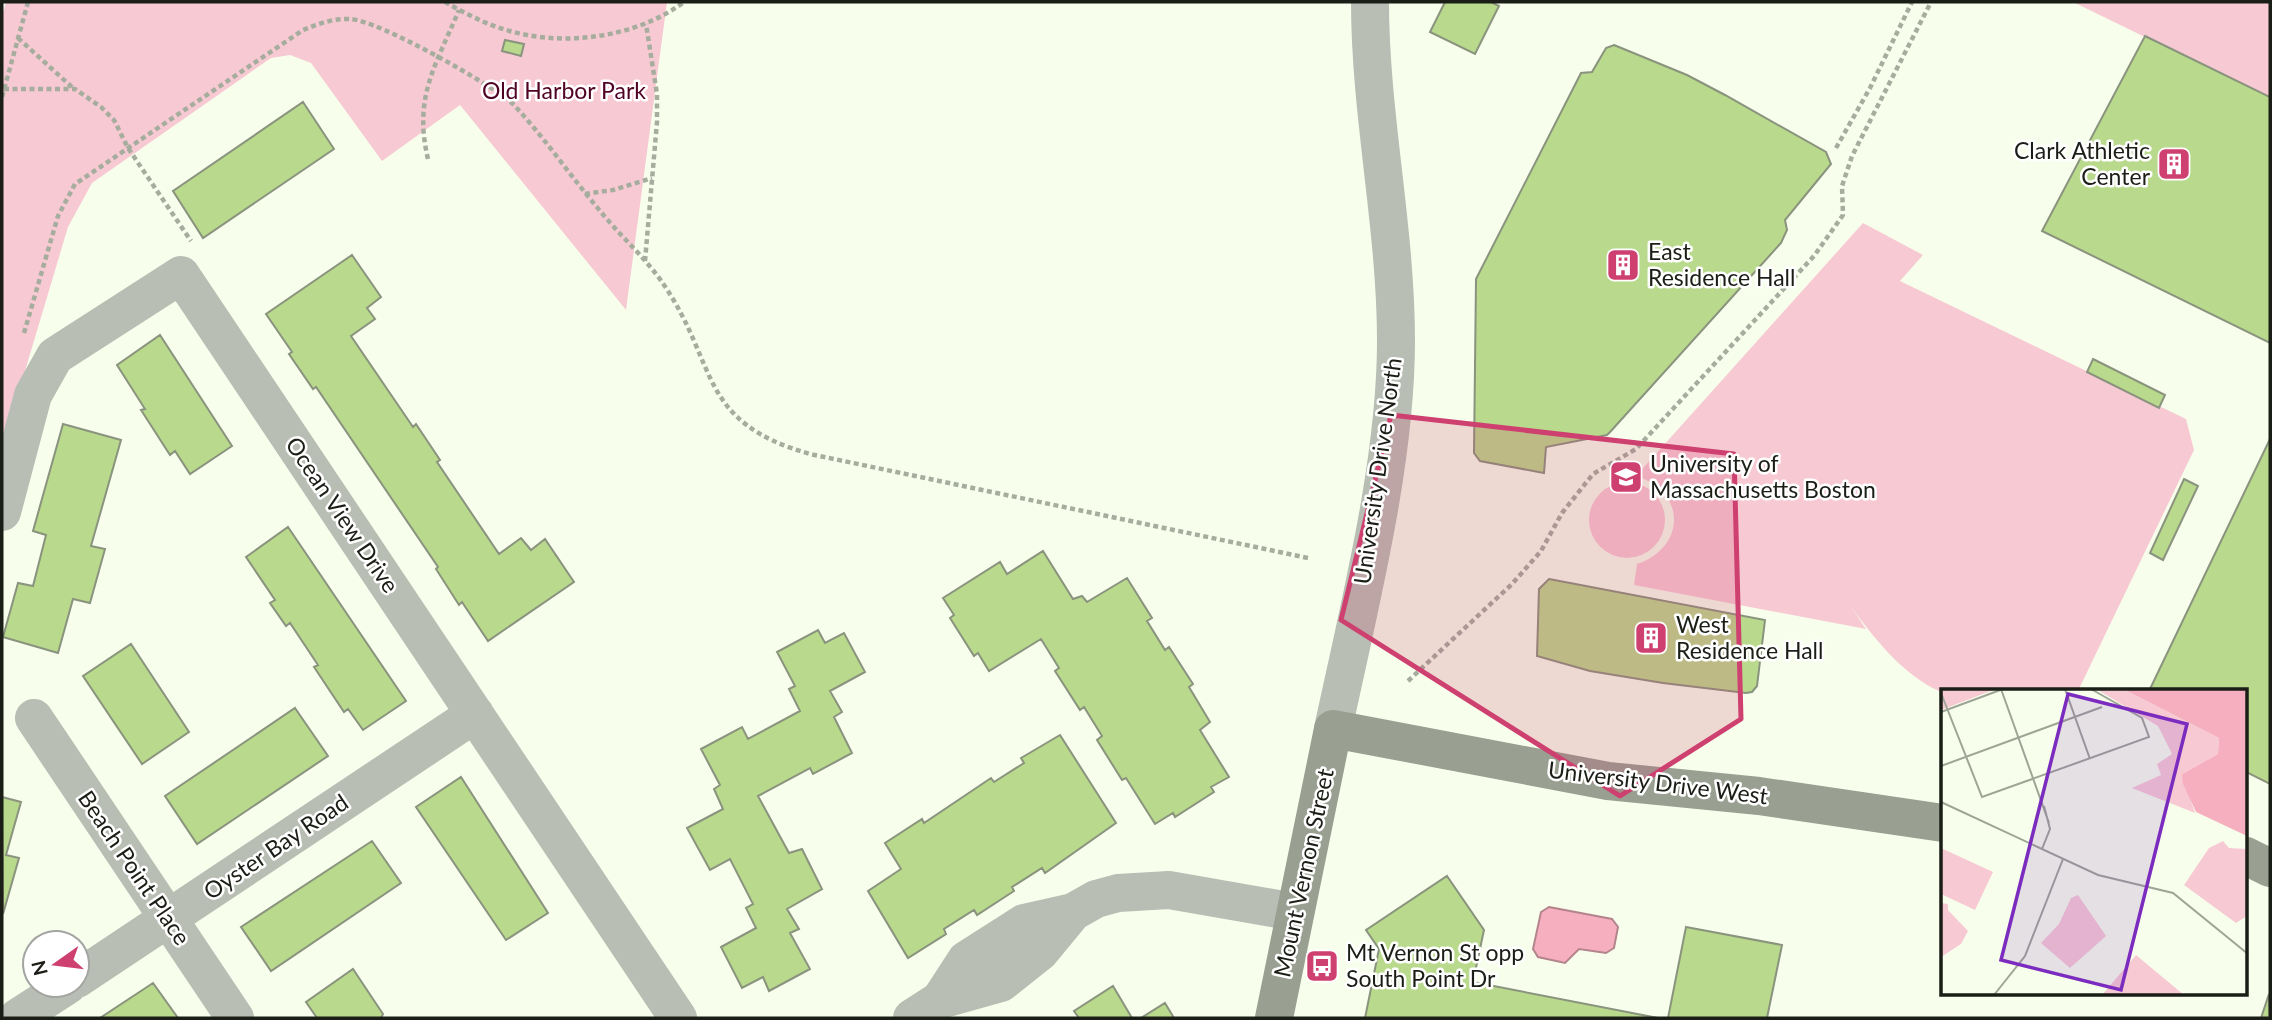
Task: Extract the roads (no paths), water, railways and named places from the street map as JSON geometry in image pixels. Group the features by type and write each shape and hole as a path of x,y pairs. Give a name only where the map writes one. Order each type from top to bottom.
{"street":[{"name":"University Drive North","path":"1334,729 1381,491 1395,356 1395,284 1373,78 1370,2"},
{"name":"Ocean View Drive","path":"2,512 33,396 55,356 188,261 475,714 678,1018"},
{"name":"Oyster Bay Road","path":"91,970 475,714"},
{"name":"Beach Point Place","path":"34,718 234,1018"},
{"name":"University Drive West","path":"1334,729 1608,781 1759,796 1941,823"},
{"name":"Mount Vernon Street","path":"1274,1018 1334,729"},
{"path":"2248,857 2270,869"},
{"path":"926,1009 966,960 1024,923 1073,912 1096,899 1118,893 1169,890 1295,912"},
{"path":"17,1018 46,999"}],"place":[{"name":"Clark Athletic Center","path":"2174,164"},
{"name":"East Residence Hall","path":"1623,265"},
{"name":"University of Massachusetts Boston","path":"1626,477"},
{"name":"West Residence Hall","path":"1651,638"},
{"name":"Mt Vernon St opp South Point Dr","path":"1322,966"}],"park label":[{"name":"Old Harbor Park","path":"564,91"}]}
